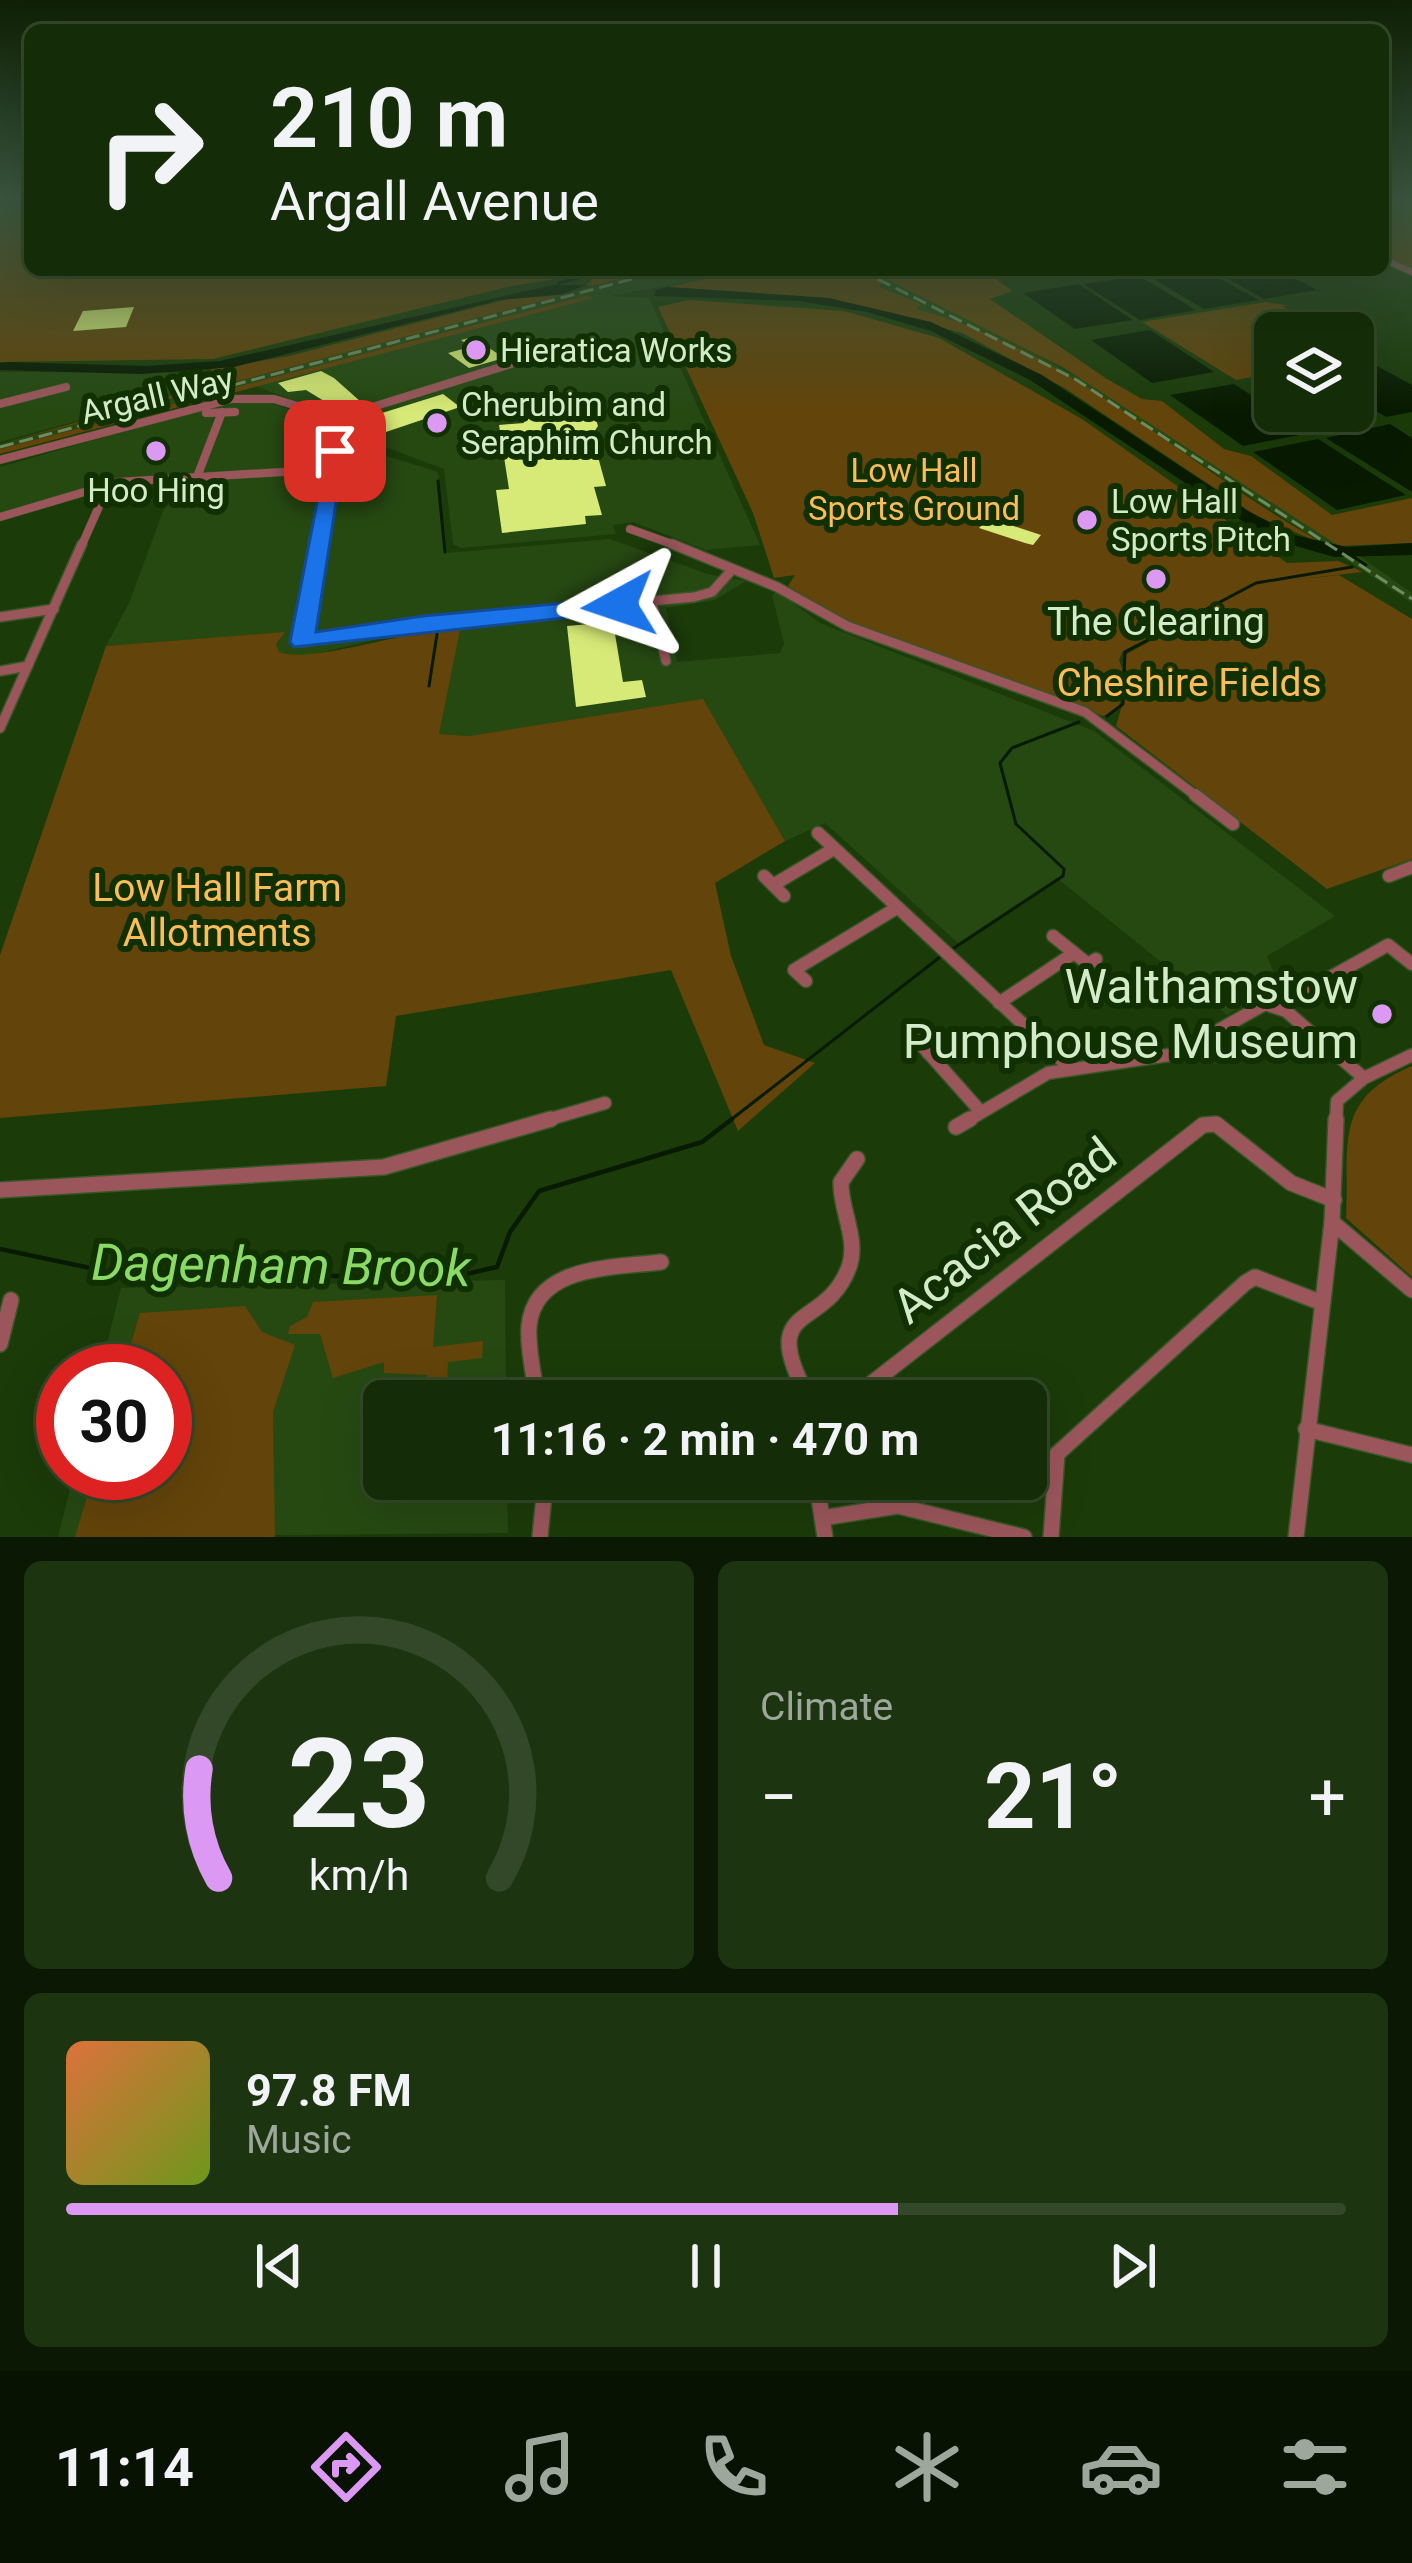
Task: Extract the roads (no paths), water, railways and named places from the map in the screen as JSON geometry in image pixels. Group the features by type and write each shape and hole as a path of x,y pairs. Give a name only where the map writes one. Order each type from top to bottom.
{"street":[{"path":"514,363 337,418 302,642 423,623 706,595 730,572"},
{"path":"0,404 66,387"},
{"name":"Argall Way","path":"0,460 242,398 281,400 337,418"},
{"path":"196,477 223,412"},
{"path":"206,413 235,412"},
{"path":"0,517 109,484 331,469"},
{"path":"0,728 109,484"},
{"path":"629,529 718,560 730,572 769,583 847,626 1085,712 1233,824"},
{"path":"652,602 666,661"},
{"path":"0,617 54,609"},
{"path":"0,671 28,666"},
{"path":"818,833 1069,1067"},
{"path":"784,896 768,880 832,850"},
{"path":"1389,876 1410,872"},
{"path":"806,981 794,970 895,909"},
{"path":"1053,936 1088,964 1096,959"},
{"path":"1311,988 1388,945 1412,964"},
{"path":"999,1003 1074,953"},
{"path":"956,1127 1069,1067 1176,1054 1265,1004 1276,1004 1364,1078"},
{"path":"945,1042 923,1047 981,1112"},
{"path":"1296,1537 1332,1222 1337,1101 1364,1078 1412,1054"},
{"path":"0,1190 110,1179 384,1167 605,1103"},
{"name":"Acacia Road","path":"876,1380 1209,1123 1291,1184 1334,1200"},
{"path":"802,1380 788,1342 794,1318 844,1279 852,1263 840,1185 844,1169 856,1159"},
{"path":"1332,1222 1412,1290"},
{"path":"535,1380 530,1319 540,1294 559,1279 661,1262"},
{"path":"1051,1537 1057,1454 1245,1283 1255,1277 1322,1303"},
{"path":"0,1343 11,1300"},
{"path":"1306,1429 1412,1455"},
{"path":"541,1537 543,1500"},
{"path":"824,1528 898,1506 1024,1537"}],"waterway":[{"path":"559,283 585,276"},
{"path":"438,481 445,552"},
{"name":"Dagenham Brook","path":"1352,556 1366,565"},
{"name":"Dagenham Brook","path":"1107,716 1123,704 1125,652 1256,583 1352,567"},
{"path":"429,686 437,634"},
{"name":"Dagenham Brook","path":"948,952 1063,876 1064,869 1016,824 1000,763 1012,748 1079,722"},
{"name":"Dagenham Brook","path":"728,1122 940,957"},
{"name":"Dagenham Brook","path":"0,1249 109,1272 448,1278 497,1267 510,1232 539,1191 702,1142 732,1119"}],"railway":[{"path":"0,447 643,276"},
{"path":"872,276 1075,379 1412,599"}],"place":[{"name":"Hieratica Works","path":"476,350"},
{"name":"Cherubim and Seraphim Church","path":"437,423"},
{"name":"Hoo Hing","path":"156,451"},
{"name":"Low Hall Sports Pitch","path":"1087,520"},
{"name":"The Clearing","path":"1156,579"},
{"name":"Walthamstow Pumphouse Museum","path":"1382,1014"}],"park label":[{"name":"Low Hall Sports Ground","path":"914,489"},
{"name":"Cheshire Fields","path":"1189,682"},
{"name":"Low Hall Farm Allotments","path":"217,910"}]}
